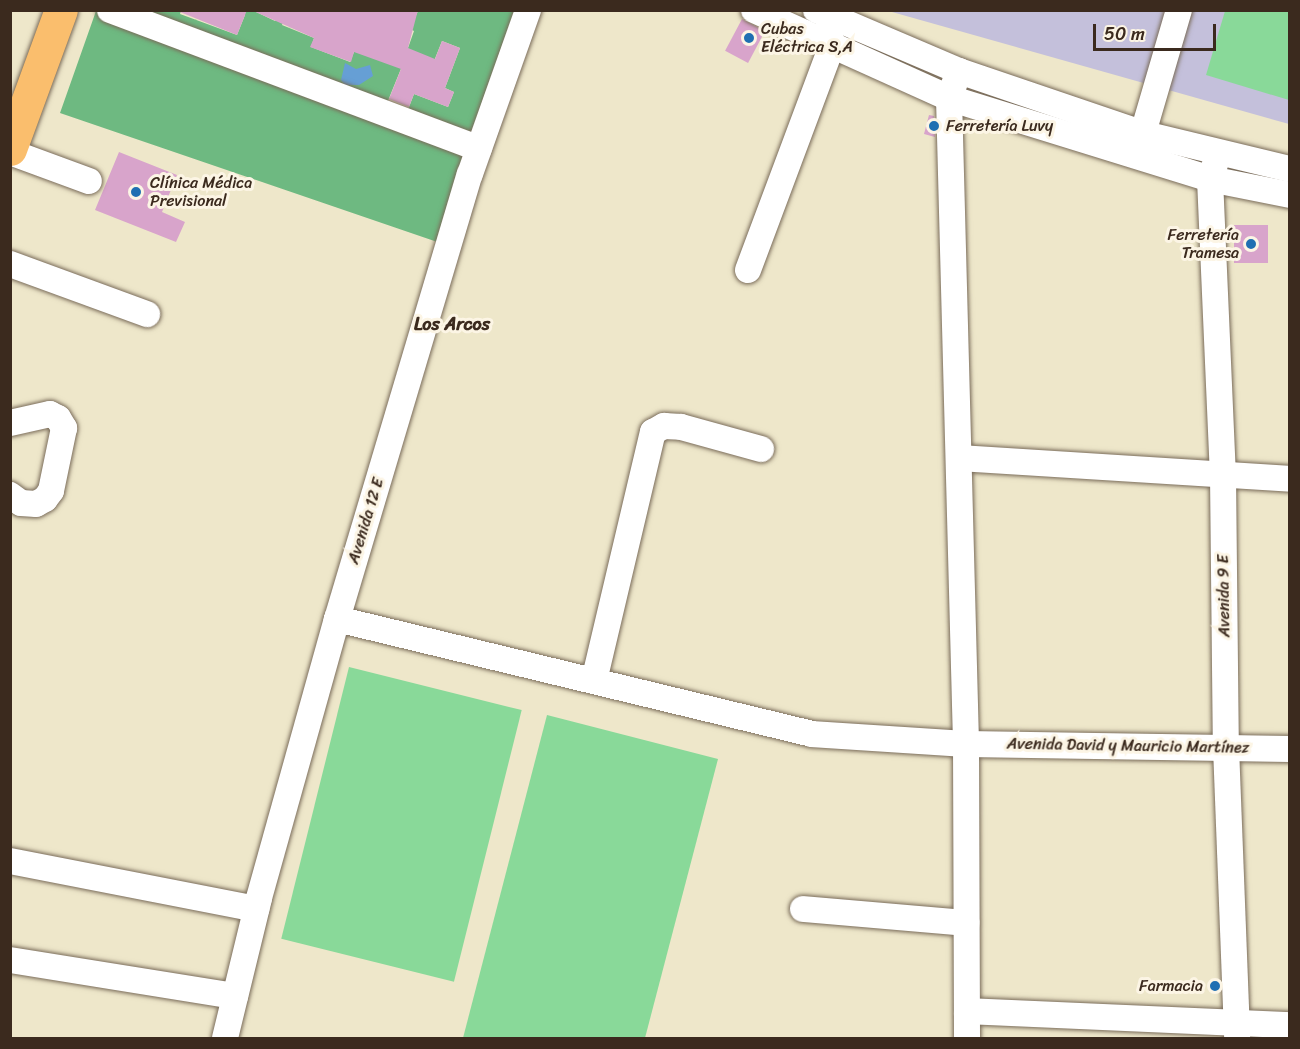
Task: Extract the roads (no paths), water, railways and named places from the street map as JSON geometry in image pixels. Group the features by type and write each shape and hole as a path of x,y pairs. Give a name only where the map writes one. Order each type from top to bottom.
{"highway":[{"path":"10,87 39,10"},
{"path":"10,150 61,10"}],"street":[{"path":"110,10 479,149"},
{"name":"Avenida 12 E","path":"225,1038 256,909 337,619 479,149 528,10"},
{"path":"754,10 950,98 1140,145 1218,154 1290,170"},
{"path":"1140,145 1179,10"},
{"path":"748,270 832,45 822,12"},
{"path":"822,12 1140,145 1210,179 1290,195"},
{"path":"959,71 950,98 966,744 967,1038"},
{"path":"10,150 88,181"},
{"name":"Avenida 9 E","path":"1218,154 1210,179 1222,475 1226,747 1237,1031"},
{"path":"10,264 147,314"},
{"path":"10,423 50,414 58,418 64,428 51,491 45,499 36,504 21,503 10,495"},
{"path":"594,681 653,432 664,426 681,427 761,449"},
{"path":"960,458 1290,479"},
{"name":"Avenida David y Mauricio Martínez","path":"337,619 811,734 966,744 1290,749"},
{"path":"10,861 256,909"},
{"path":"803,909 966,923"},
{"path":"10,960 235,996"},
{"path":"967,1011 1237,1031 1290,1025"}],"water":[{"path":"345,63 356,69 370,65 373,76 359,85 345,85 341,80"}],"place":[{"name":"Cubas Eléctrica S,A","path":"749,38"},
{"name":"Ferretería Luvy","path":"934,126"},
{"name":"Clínica Médica Previsional","path":"136,192"},
{"name":"Ferretería Tramesa","path":"1251,244"},
{"name":"Farmacia","path":"1215,986"}],"district":[{"name":"Los Arcos","path":"452,324"}]}
